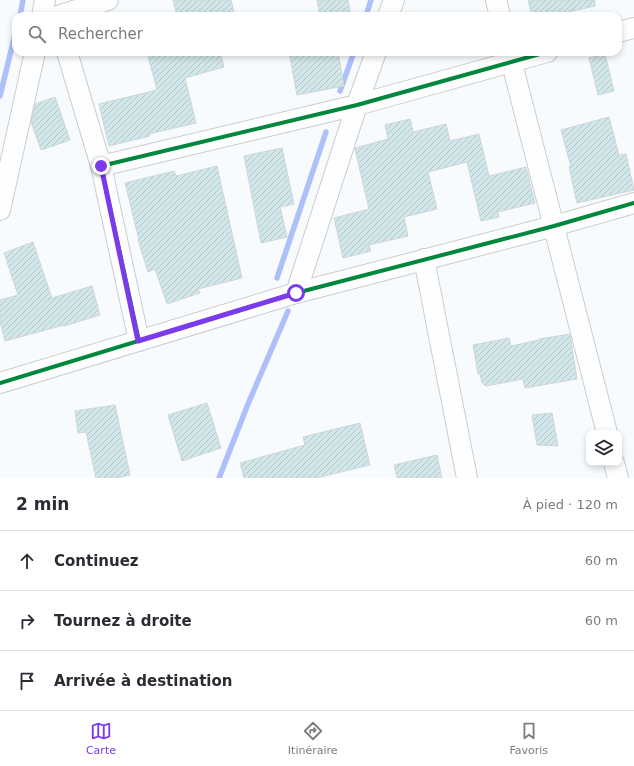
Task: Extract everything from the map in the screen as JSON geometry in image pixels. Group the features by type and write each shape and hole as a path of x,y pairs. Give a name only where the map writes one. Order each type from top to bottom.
{"street":[{"path":"43,12 45,0"},
{"path":"70,12 108,0"},
{"path":"390,12 394,0"},
{"path":"496,0 499,12"},
{"path":"622,31 634,28"},
{"path":"0,210 34,56"},
{"path":"68,56 101,166 138,341"},
{"path":"296,293 357,105 375,56"},
{"path":"101,166 357,105 511,57 606,430"},
{"path":"0,383 296,293 554,226 634,203"},
{"path":"424,259 467,478"},
{"path":"615,466 618,478"}],"building":[{"path":"173,0 231,0 234,12 176,12"},
{"path":"317,0 348,0 350,12 319,12"},
{"path":"528,0 595,0 595,6 568,12 531,12"},
{"path":"148,56 221,56 224,67 185,78 196,123 149,134 150,136 109,146 99,104 157,90"},
{"path":"290,56 339,56 344,86 297,95"},
{"path":"605,56 614,91 598,95 589,58"},
{"path":"55,97 70,140 41,150 31,122 35,104"},
{"path":"609,117 619,155 626,154 634,190 577,203 569,167 571,167 561,130"},
{"path":"410,119 413,132 446,124 450,141 479,134 489,176 526,167 535,203 498,212 499,217 481,221 467,162 428,172 437,209 404,217 408,236 369,245 371,251 343,258 334,218 369,209 355,148 388,139 385,125"},
{"path":"282,148 294,204 280,207 287,237 261,243 244,156"},
{"path":"217,166 242,278 198,289 200,293 167,304 155,269 148,272 138,240 125,183 174,171 176,176"},
{"path":"33,242 52,298 92,286 100,315 5,341 0,322 0,300 18,295 4,253"},
{"path":"570,334 577,379 525,388 523,379 486,386 482,383 480,374 478,374 473,345 509,338 511,346 539,339"},
{"path":"207,403 221,448 182,461 168,415"},
{"path":"115,405 130,475 118,478 96,478 86,432 78,433 75,411"},
{"path":"552,413 558,446 537,445 532,415"},
{"path":"360,423 370,465 316,478 244,478 240,463 305,445 303,437"},
{"path":"437,455 442,478 397,478 394,465"}],"waterway":[{"path":"21,12 23,0"},
{"path":"367,12 371,0"},
{"path":"0,96 12,46"},
{"path":"340,91 353,56"},
{"path":"277,278 326,132"},
{"path":"219,478 248,404 288,311"}],"cycle path":[{"path":"139,341 101,166 357,105 533,56"},
{"path":"0,383 296,293 554,226 634,203"}],"route":[{"path":"101,166 138,341 296,293"}]}
